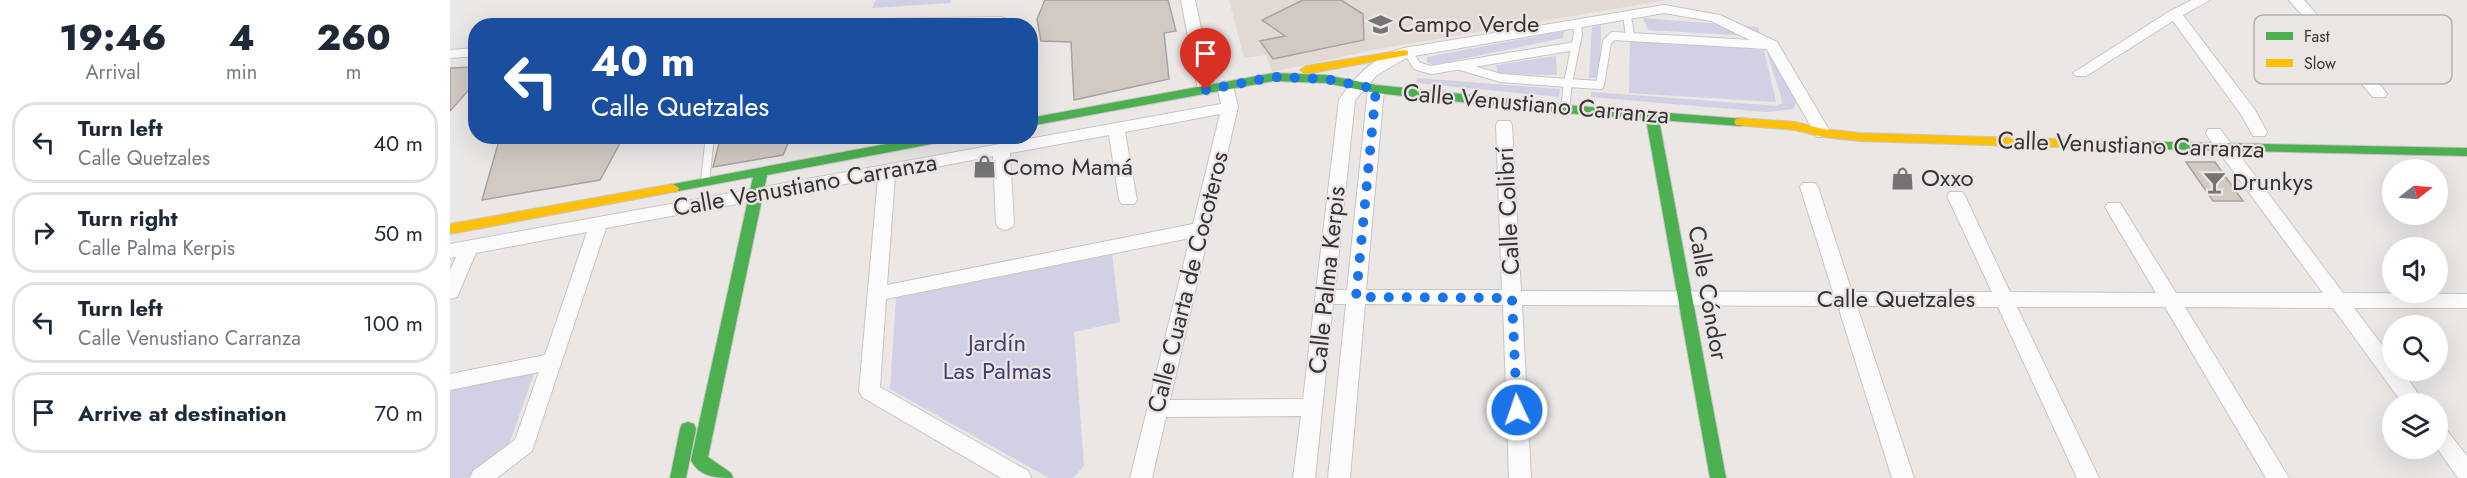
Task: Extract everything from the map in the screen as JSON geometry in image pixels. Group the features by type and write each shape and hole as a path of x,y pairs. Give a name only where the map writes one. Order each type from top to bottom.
{"street":[{"path":"1188,0 1206,90"},
{"path":"2081,73 2175,14 2203,0"},
{"path":"2296,0 2309,15"},
{"path":"1274,77 1406,52 1664,9 1677,10 1715,18 1772,45 1820,128"},
{"path":"2175,14 2249,114 2259,132 2294,150"},
{"path":"1356,85 1374,68 1406,52"},
{"name":"Calle Venustiano Carranza","path":"1038,121 1274,77 1326,79 1376,89 1565,109 1933,139 2225,149 2467,152"},
{"path":"2370,84 2379,94"},
{"name":"Calle Palma Kerpis","path":"1304,478 1347,100 1356,85"},
{"name":"Calle Cuarta de Cocoteros","path":"1141,478 1230,107 1225,86"},
{"name":"Calle Palma Kerpis","path":"1339,478 1376,89"},
{"name":"Calle Venustiano Carranza","path":"1038,142 1230,107"},
{"name":"Calle Cóndor","path":"1652,116 1718,478"},
{"name":"Calle Venustiano Carranza","path":"1820,128 1857,122"},
{"name":"Calle Colibrí","path":"1504,125 1520,478"},
{"path":"1929,125 1933,139"},
{"name":"Calle Venustiano Carranza","path":"1997,127 2077,130"},
{"path":"1116,128 1128,200"},
{"name":"Calle Venustiano Carranza","path":"2208,133 2259,132"},
{"path":"2208,133 2225,149 2407,393"},
{"name":"Calle Venustiano Carranza","path":"450,229 910,144"},
{"name":"Calle Venustiano Carranza","path":"450,251 599,223 744,200 887,170 1028,144"},
{"path":"1001,149 1005,224"},
{"path":"887,170 869,391 1015,477"},
{"path":"744,200 761,172"},
{"path":"678,478 699,460 744,200 744,175"},
{"path":"1809,187 1903,478"},
{"path":"1956,196 2088,478"},
{"path":"2114,207 2278,478"},
{"path":"481,478 524,445 599,223"},
{"path":"877,294 1201,229"},
{"path":"450,292 469,247"},
{"name":"Calle Quetzales","path":"1325,297 2467,300"},
{"path":"450,382 553,361"},
{"path":"1158,409 1312,407"},
{"path":"678,478 690,419"},
{"path":"2448,447 2467,473"},
{"path":"699,460 724,478"}],"lane":[{"path":"1627,16 1630,35"},
{"path":"1565,109 1575,46 1576,24"},
{"path":"1458,66 1502,78 1600,86 1607,42 1613,36 1630,35 1772,45"},
{"path":"1406,52 1417,66 1431,70 1575,46"},
{"path":"450,54 468,53"},
{"path":"705,182 709,144"}],"shaded area":[{"name":"Campo Verde","path":"1229,0 1667,0 1383,48 1272,72 1266,55 1244,58"}],"green space":[{"path":"876,0 951,0 950,3 872,8"},
{"path":"1643,18 1758,27 1763,48 1751,36 1648,30"},
{"path":"1601,25 1600,78 1589,78 1592,27"},
{"path":"1564,31 1563,38 1433,65 1427,62 1427,57"},
{"path":"1760,31 1795,96 1796,104 1793,109 1767,112 1591,97 1591,92 1778,106 1782,103 1781,96"},
{"path":"1630,40 1764,50 1776,102 1629,93"},
{"path":"1556,56 1557,75 1498,74 1496,65"},
{"path":"1417,78 1560,89 1559,97 1416,83"},
{"name":"Jardín Las Palmas","path":"1112,252 1120,322 1074,332 1084,466 1073,478 1049,478 890,389 896,297"},
{"path":"534,373 509,445 468,478 450,478 450,390"}],"building":[{"path":"1045,0 1168,0 1176,31 1164,33 1169,79 1074,100 1071,42 1041,41 1037,18"},
{"path":"1303,0 1341,0 1363,14 1364,40 1273,59 1260,41 1285,36 1262,20"},
{"path":"468,67 468,91 450,111 450,68"},
{"path":"498,144 620,144 600,180 482,200"},
{"path":"719,144 788,144 783,155 713,167"},
{"name":"Drunkys","path":"2186,162 2215,162 2243,201 2213,201"}],"traffic: fast":[{"path":"1038,121 1274,77 1326,79 1376,89 1565,109 1740,122"},
{"path":"1652,116 1718,478"},
{"path":"673,188 910,144"},
{"path":"2117,145 2467,152"},
{"path":"725,478 699,460 761,172"},
{"path":"678,478 688,429"}],"traffic: slow":[{"path":"1306,70 1404,53"},
{"path":"1740,122 1795,126 1823,133 1860,137 2117,145"},
{"path":"450,229 673,188"}],"place":[{"name":"Campo Verde","path":"1380,24"},
{"name":"Como Mamá","path":"985,167"},
{"name":"Oxxo","path":"1903,178"},
{"name":"Drunkys","path":"2214,182"}],"route":[{"path":"1206,90 1274,77 1326,79 1376,89 1356,297 1512,298 1517,410"}]}
